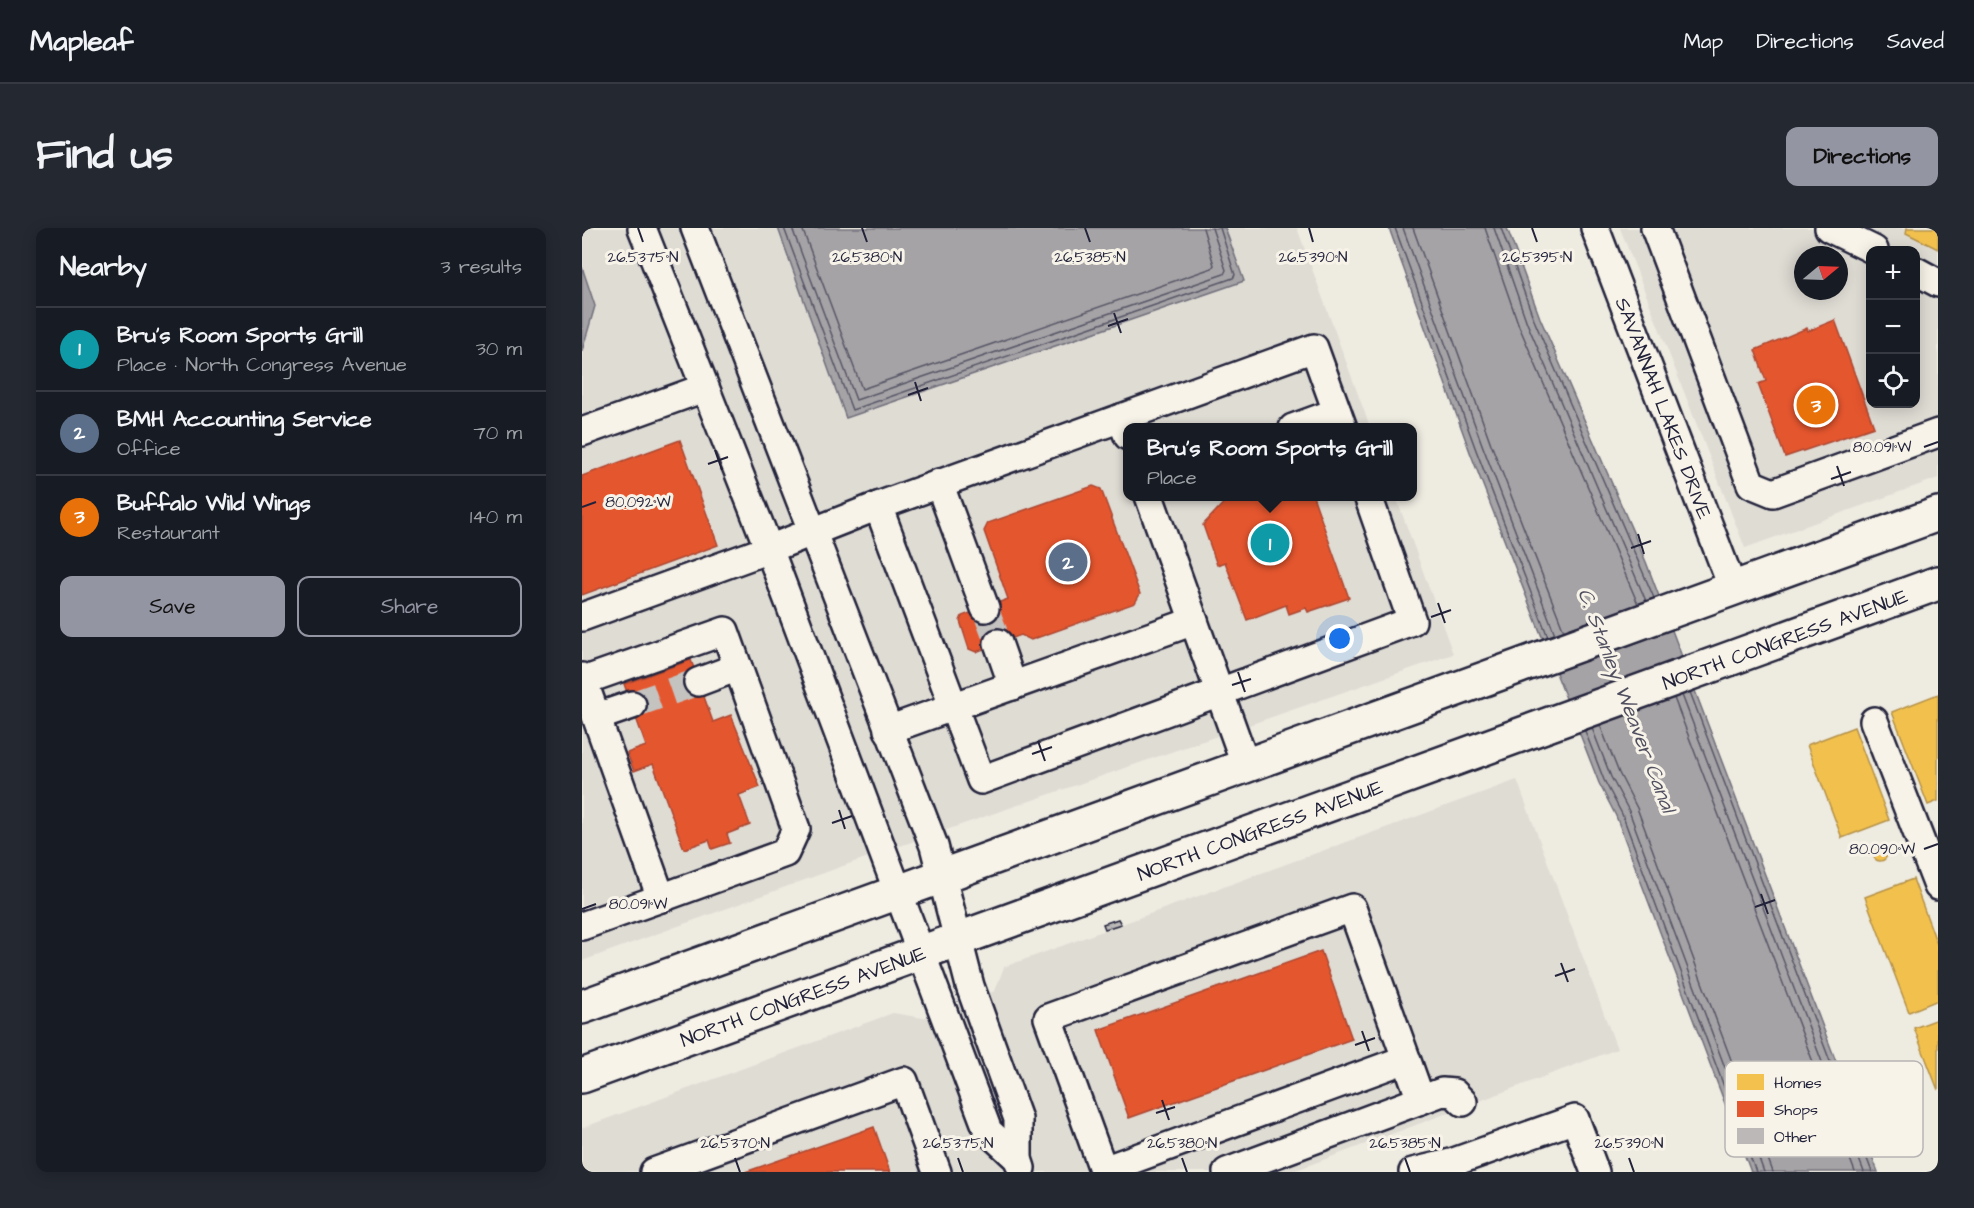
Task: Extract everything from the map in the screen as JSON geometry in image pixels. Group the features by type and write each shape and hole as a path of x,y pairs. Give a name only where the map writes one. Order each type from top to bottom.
{"main road":[{"path":"582,1007 1938,514"},
{"name":"NORTH CONGRESS AVENUE","path":"582,1076 1938,583"}],"street":[{"path":"642,228 769,549 988,1131 1021,1166"},
{"path":"695,228 934,846 944,875 970,986 1018,1119 1021,1166"},
{"name":"SAVANNAH LAKES DRIVE","path":"1595,228 1733,589"},
{"path":"1655,228 1751,484 1773,493 1938,433"},
{"path":"1829,228 1866,246"},
{"path":"1920,273 1938,283"},
{"path":"1134,423 1314,348 1340,420 1322,423"},
{"path":"582,432 704,388"},
{"path":"582,617 769,549 939,483 1123,427"},
{"path":"939,483 985,608"},
{"path":"1151,501 1246,766"},
{"path":"878,506 981,780 1413,621 1370,501"},
{"path":"888,730 1194,621"},
{"path":"582,926 661,898 785,853 796,829 725,631 583,679 661,898"},
{"path":"998,643 1013,686"},
{"path":"698,682 738,667"},
{"path":"597,717 632,705"},
{"path":"1874,721 1930,839 1938,886"},
{"path":"1406,1059 1104,1171 1048,1018 1352,908 1421,1100"},
{"path":"654,1172 904,1081 937,1172"},
{"path":"1227,1172 1442,1092 1454,1093 1463,1102"},
{"path":"1413,1172 1451,1163 1575,1119 1595,1172"}],"shaded area":[{"path":"582,228 1297,228 1369,423 1123,423 1123,501 1397,501 1453,654 854,862 582,961"},
{"path":"1620,228 1938,228 1938,478 1745,548"},
{"path":"1517,780 1617,1049 1291,1172 582,1172 582,1128 893,1013 923,1018 995,991 1004,967"}],"water":[{"path":"778,228 1225,228 1244,281 846,418"},
{"name":"C. Stanley Weaver Canal","path":"1389,228 1507,228 1540,318 1646,562 1836,1061 1725,1061 1725,1103 1616,816 1599,783 1470,452"},
{"path":"582,267 595,306 582,351"},
{"path":"1745,1157 1872,1157 1878,1172 1751,1172"}],"building: Homes":[{"path":"1907,228 1938,228 1938,249 1906,233"},
{"path":"1938,694 1938,801 1928,805 1892,712"},
{"path":"1854,727 1889,820 1842,838 1807,745"},
{"path":"1880,847 1885,849 1887,854 1885,859 1880,861 1875,859 1873,854 1875,849"},
{"path":"1913,879 1938,947 1938,1000 1909,1012 1865,897"},
{"path":"1938,1019 1938,1090 1914,1028"}],"building: Shops":[{"path":"1835,320 1874,427 1785,457 1758,384 1766,381 1755,350 1807,328 1808,331"},
{"path":"680,440 718,545 582,595 582,476"},
{"path":"1093,486 1101,489 1140,594 1135,603 1031,640 1021,635 976,652 969,649 960,621 962,616 1008,599 984,531 988,523"},
{"path":"1225,501 1315,501 1349,598 1308,612 1306,608 1289,614 1286,605 1247,620 1225,562 1217,565 1203,525"},
{"path":"691,660 713,722 731,715 760,787 739,795 750,825 727,834 730,843 712,849 709,840 684,849 653,764 634,771 627,753 646,746 624,684"},
{"path":"1321,951 1352,1039 1129,1118 1098,1030"},
{"path":"874,1127 890,1172 745,1172"}],"building: Other":[{"path":"1118,919 1121,924 1105,929 1103,924"}],"tunnel":[{"path":"985,608 998,643"},
{"path":"632,705 698,682"}],"place":[{"name":"Buffalo Wild Wings","path":"1816,405"},
{"name":"Bru's Room Sports Grill","path":"1270,543"},
{"name":"BMH Accounting Service","path":"1068,562"}]}
